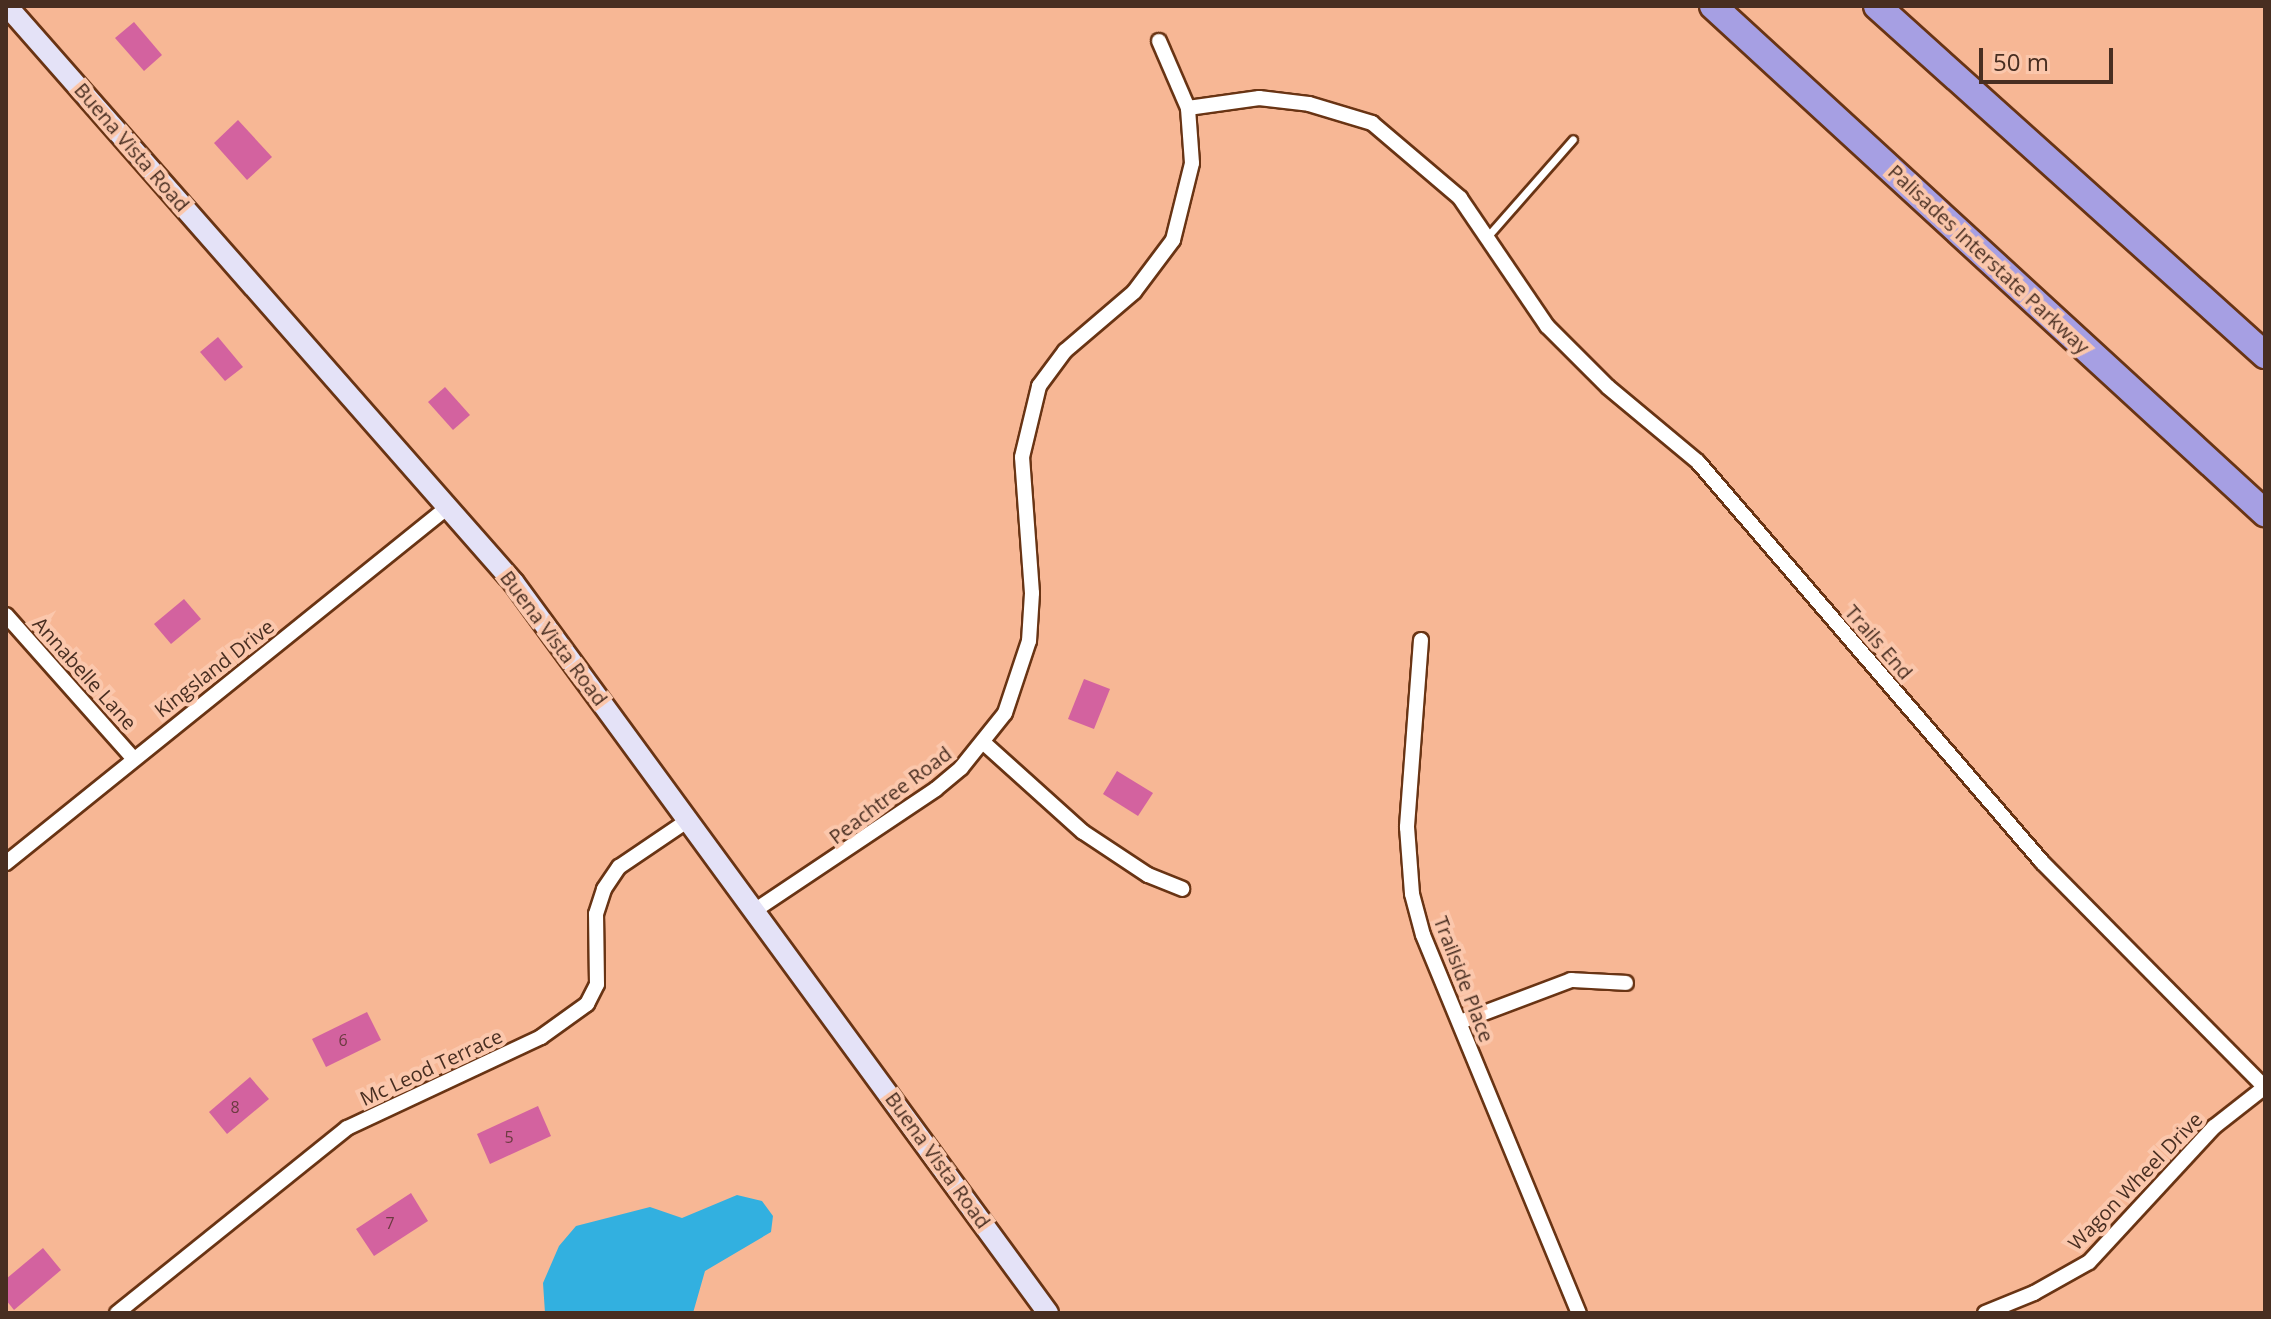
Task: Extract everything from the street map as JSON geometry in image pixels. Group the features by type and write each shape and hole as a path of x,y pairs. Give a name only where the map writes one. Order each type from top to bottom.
{"highway":[{"name":"Palisades Interstate Parkway","path":"1713,6 2265,513"},
{"path":"1877,6 2265,355"}],"street":[{"name":"Buena Vista Road","path":"7,6 449,506 574,661 687,821 1048,1313"},
{"name":"Peachtree Road","path":"754,911 936,789 984,743 1018,687 1029,641 1032,593 1022,457 1039,386 1065,351 1134,292 1173,240 1192,163 1188,108 1159,41"},
{"name":"Trails End","path":"1188,108 1259,98 1309,104 1372,123 1415,156 1474,218 1547,326 1608,387 1698,462 2042,862 2265,1087"},
{"name":"Kingsland Drive","path":"6,863 449,506"},
{"name":"Annabelle Lane","path":"6,615 133,758"},
{"name":"Trailside Place","path":"1421,640 1407,856 1423,935 1579,1313"},
{"path":"984,743 1083,832 1148,875 1182,889"},
{"name":"Mc Leod Terrace","path":"117,1313 347,1128 541,1037 587,1004 597,984 596,914 604,889 619,867 687,821"},
{"path":"1460,1022 1571,980 1626,983"},
{"name":"Wagon Wheel Drive","path":"1985,1313 2034,1293 2089,1262 2214,1127 2265,1087"}],"lane":[{"path":"1487,237 1573,139"}],"water":[{"path":"737,1195 762,1201 773,1216 771,1232 705,1271 693,1313 545,1313 543,1283 559,1246 576,1226 650,1207 682,1218"}],"building":[{"path":"134,22 162,55 144,71 115,38"},
{"path":"238,120 272,157 247,180 214,143"},
{"path":"218,337 243,367 225,381 200,352"},
{"path":"445,387 470,415 453,430 428,402"},
{"path":"184,599 201,619 171,644 154,624"},
{"path":"1084,679 1110,689 1094,729 1068,719"},
{"path":"1117,771 1153,793 1138,816 1103,794"},
{"path":"367,1012 381,1040 326,1067 312,1039"},
{"path":"250,1077 269,1099 227,1134 209,1112"},
{"path":"538,1106 551,1136 490,1164 477,1134"},
{"path":"411,1193 428,1221 374,1256 356,1229"},
{"path":"43,1248 61,1270 14,1310 6,1300 6,1279"}]}
